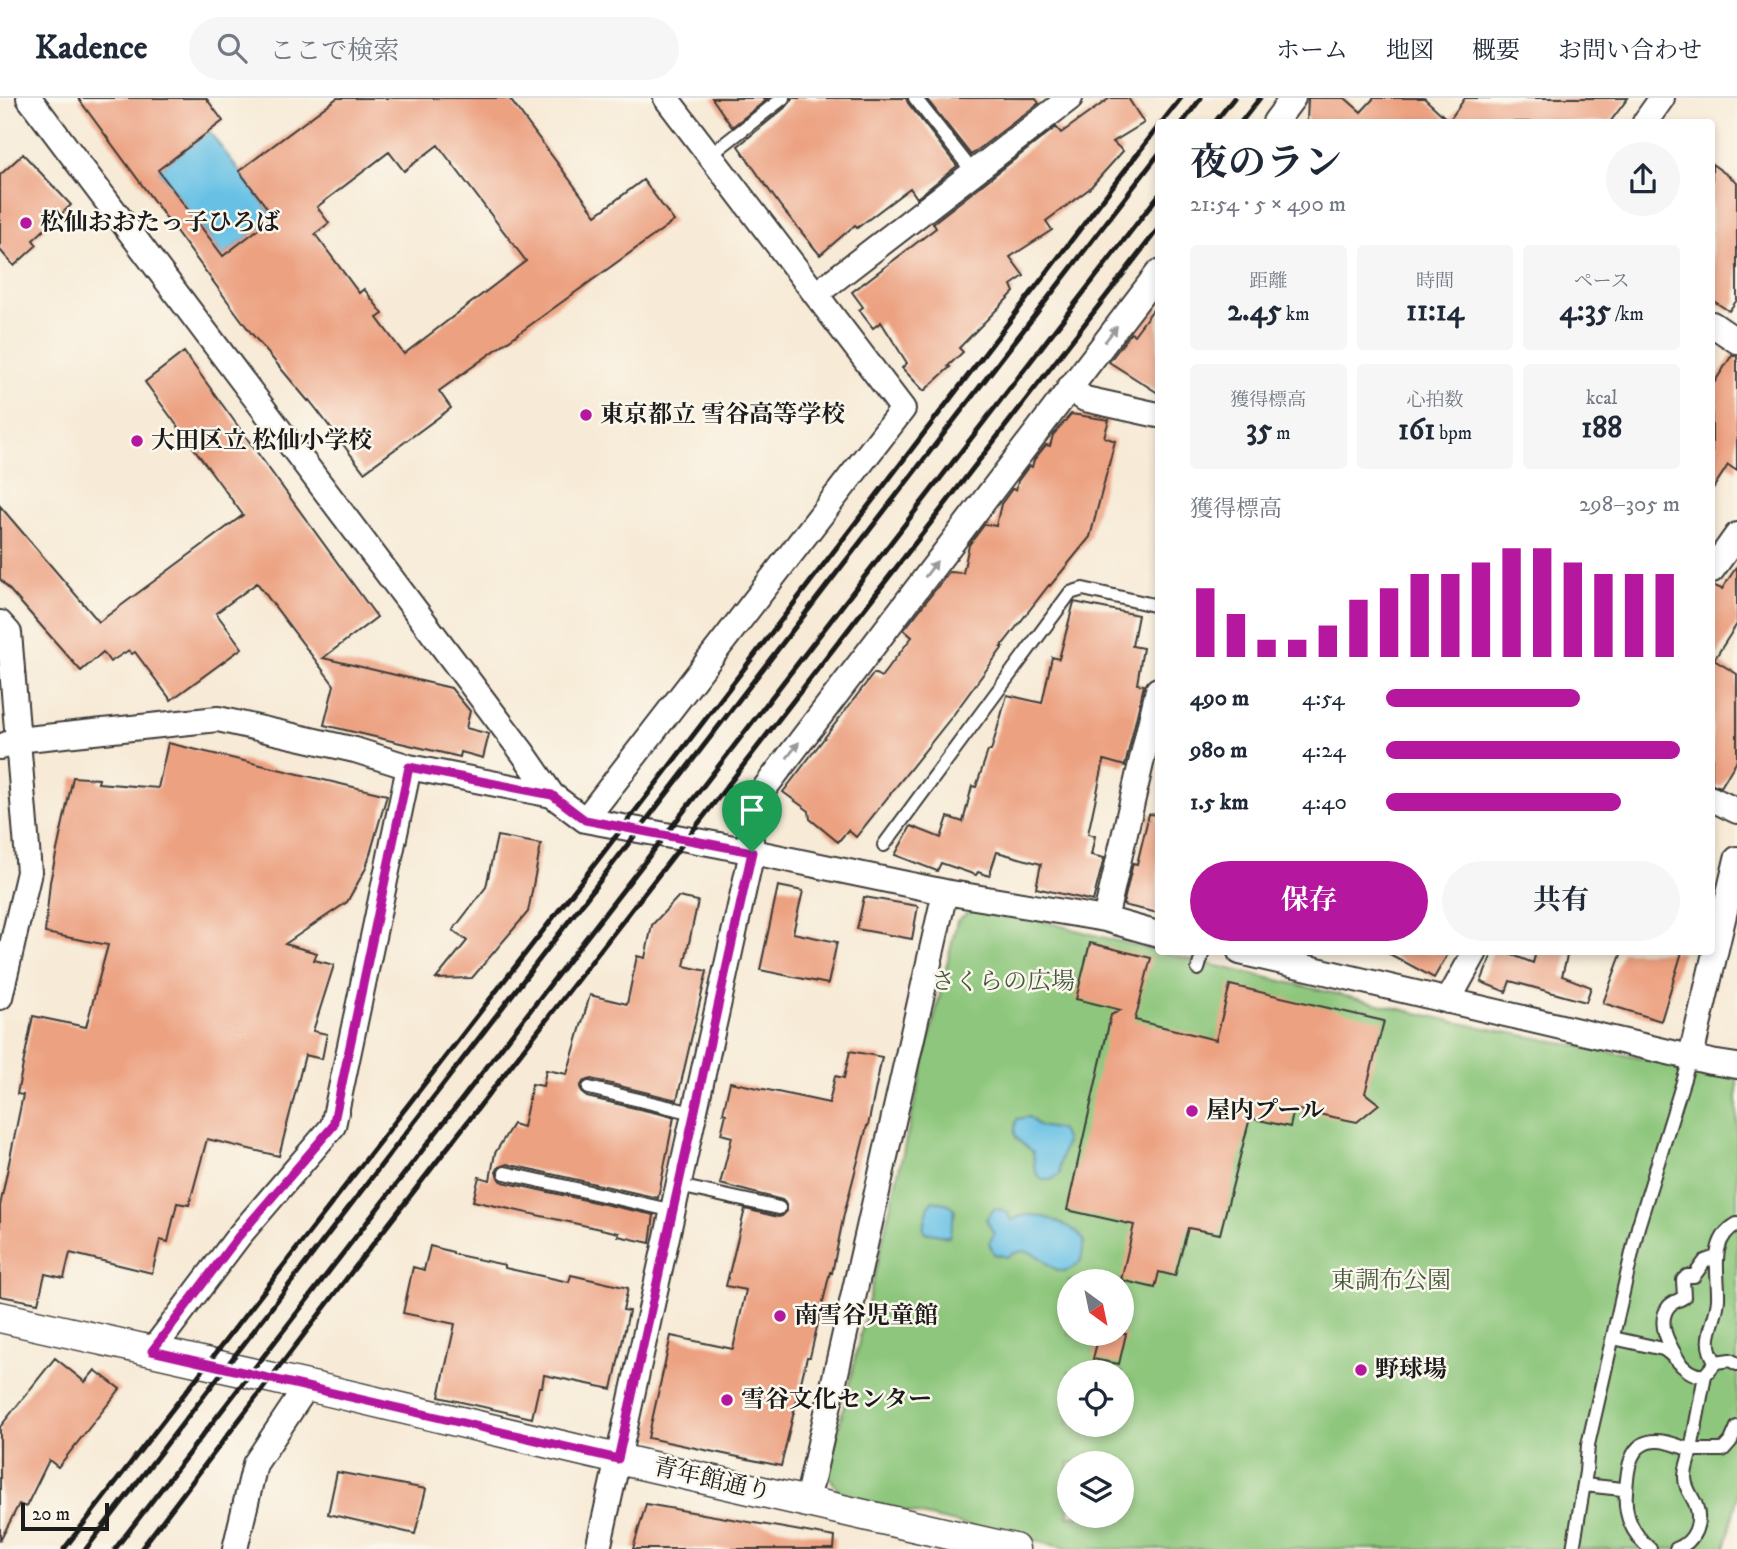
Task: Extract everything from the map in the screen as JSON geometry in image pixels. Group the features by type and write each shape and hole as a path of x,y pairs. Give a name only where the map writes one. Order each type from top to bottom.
{"street":[{"path":"29,98 250,388 552,795 585,820 945,892 1105,919 1155,932"},
{"path":"585,820 903,409 666,98"},
{"path":"816,293 1070,98"},
{"path":"1277,119 1293,98"},
{"path":"1647,119 1662,98"},
{"path":"598,1549 752,852 748,810 1155,277"},
{"path":"1069,388 1085,398 1155,414"},
{"path":"1715,566 1737,535"},
{"path":"0,623 9,633 9,744 29,872 0,997"},
{"path":"1105,919 1155,703"},
{"path":"9,744 218,719 355,750 409,767 552,795"},
{"path":"152,1351 238,1237 333,1126 409,767"},
{"path":"1715,800 1737,811"},
{"path":"1715,953 1737,859"},
{"path":"807,1502 945,892"},
{"path":"1448,1001 1473,955"},
{"path":"1691,1056 1715,955"},
{"path":"1277,956 1448,1001 1737,1066"},
{"name":"青年館通り","path":"0,1317 807,1502 962,1543 1014,1549"},
{"path":"235,1549 255,1464 307,1386"}],"lane":[{"path":"709,156 783,98"},
{"path":"915,98 973,173"},
{"path":"884,845 1070,593 1083,589 1155,605"},
{"path":"1198,969 1202,955"},
{"path":"1573,1549 1588,1445 1638,1227 1691,1056"},
{"path":"590,1088 694,1113"},
{"path":"505,1173 674,1212"},
{"path":"679,1186 779,1208"},
{"path":"1716,1362 1707,1342 1718,1301 1716,1257 1727,1230 1737,1224"},
{"path":"1682,1366 1666,1339 1666,1313 1669,1306 1684,1297 1683,1280 1687,1276 1695,1276 1705,1261 1716,1257"},
{"path":"1613,1338 1670,1352 1682,1366 1698,1376 1705,1375"},
{"path":"1676,1549 1684,1546 1695,1534 1699,1522 1696,1504 1685,1479 1705,1375 1716,1362 1730,1360 1737,1364"},
{"path":"1650,1549 1638,1538 1630,1524 1625,1506 1627,1469 1633,1452 1644,1444 1658,1441 1691,1450 1723,1450 1737,1427"},
{"path":"1584,1485 1622,1489 1626,1492"}],"green space":[{"name":"東調布公園","path":"979,904 1155,951 1155,955 1171,955 1460,1023 1737,1077 1737,1498 1725,1549 1070,1549 842,1497 828,1474 957,921"}],"water":[{"path":"209,131 274,217 223,256 158,170"},
{"path":"1029,1117 1039,1126 1061,1130 1066,1141 1060,1162 1060,1174 1051,1180 1042,1180 1035,1171 1033,1152 1015,1136 1017,1119"},
{"path":"933,1201 949,1204 954,1208 949,1237 925,1232 923,1229 929,1205"},
{"path":"995,1208 1007,1212 1011,1220 1035,1215 1067,1226 1084,1241 1081,1261 1070,1269 1057,1270 1030,1252 1020,1252 1007,1257 994,1254 989,1243 994,1234 986,1219"}],"building":[{"path":"78,98 206,98 223,121 158,170 223,256 274,217 239,171 337,98 509,98 596,215 643,180 674,221 439,391 451,408 364,472 309,400 251,333","holes":["438,145 526,261 404,354 377,318 383,314 364,289 359,293 315,234 329,223 317,207 389,152 404,171"]},
{"path":"712,98 769,98 732,127"},
{"path":"792,98 906,98 957,166 917,198 910,188 857,228 855,225 820,255 781,207 738,146 788,105"},
{"path":"926,98 1035,98 1039,103 971,155"},
{"path":"1110,98 1128,98 1144,123 1113,142 1123,151 1089,189 1046,221 1052,230 1010,257 1024,276 1011,285 1014,292 959,348 963,352 948,366 950,367 924,391 902,368 907,363 881,322 873,328 859,310 863,307 852,292 936,228 933,223 1056,127 1061,133"},
{"path":"1308,98 1345,98 1361,112 1374,98 1424,98 1447,119 1307,119"},
{"path":"1465,98 1628,98 1612,119 1450,119"},
{"name":"松仙おおたっ子ひろば","path":"23,154 71,205 33,240 37,245 14,266 0,250 0,175"},
{"path":"1715,166 1737,182 1737,300 1729,311 1715,302"},
{"path":"1155,307 1155,391 1109,362 1131,333 1134,335"},
{"path":"184,352 377,617 323,658 451,688 470,711 466,728 489,734 483,758 461,752 460,757 324,725 334,685 257,583 216,613 242,648 171,700 135,652 132,654 129,650 110,662 103,652 81,671 0,579 0,506 99,622 243,515 145,382"},
{"path":"1732,355 1737,356 1737,471 1728,465 1715,485 1715,381"},
{"path":"1071,414 1109,420 1104,437 1115,441 1090,537 1049,585 954,714 856,837 848,830 838,842 810,819 809,811 783,792 874,673 881,677 912,637 904,630 949,572 963,573 969,545 985,524 996,526 1001,504 1012,489 1016,490 1018,481 1029,466 1032,467 1046,445 1050,446 1053,435"},
{"path":"1737,566 1737,624 1715,658 1715,586 1722,589"},
{"path":"1074,602 1138,615 1132,646 1143,648 1137,684 1144,685 1125,766 1104,760 1088,834 1095,836 1091,855 1104,858 1093,901 1036,888 1041,864 997,852 989,876 978,872 976,875 941,863 937,871 895,855 911,826 941,838 948,817 963,822 972,786 976,787 988,751 991,751 1007,695 1042,703 1052,657 1059,659"},
{"path":"1715,661 1737,674 1737,760 1721,787 1715,785"},
{"path":"168,743 387,795 366,868 347,902 285,944 317,953 314,960 334,965 313,1031 327,1034 322,1059 305,1055 279,1156 207,1139 189,1205 177,1203 168,1242 160,1240 152,1273 70,1253 64,1278 45,1274 38,1303 0,1296 0,1206 23,1095 17,1094 33,1016 86,1027 108,945 45,933 50,882 73,777 99,779 98,783 158,788"},
{"path":"1149,814 1155,815 1155,912 1123,905 1133,863 1137,864"},
{"path":"497,836 541,844 528,912 472,978 436,979 467,941 453,930 486,887"},
{"path":"778,886 803,891 793,933 837,942 828,984 760,970"},
{"path":"678,897 698,901 684,966 707,971 677,1100 591,1079 583,1082 580,1087 587,1097 674,1117 658,1198 507,1164 499,1167 496,1172 503,1182 654,1215 650,1243 618,1236 619,1233 473,1201 479,1177 490,1180 495,1153 513,1124 523,1127 532,1084 543,1086 546,1070 567,1074 590,995 627,1004 637,956 645,958 652,925"},
{"path":"864,897 918,906 912,939 857,929"},
{"name":"屋内プール","path":"1090,943 1151,958 1135,1020 1216,1040 1230,985 1384,1021 1365,1093 1379,1104 1357,1122 1294,1109 1290,1127 1250,1118 1220,1234 1188,1228 1175,1276 1159,1272 1155,1288 1134,1283 1134,1269 1124,1269 1134,1225 1067,1210 1111,1015 1121,1010 1076,999"},
{"path":"1392,955 1447,955 1434,978"},
{"path":"1492,955 1513,955 1533,963 1535,955 1567,955 1562,976 1591,987 1586,1002 1510,981 1506,992 1481,982"},
{"path":"1621,955 1681,955 1661,1021 1603,1003"},
{"path":"850,1051 882,1057 832,1273 830,1272 810,1357 807,1357 781,1466 648,1438 671,1336 733,1349 746,1290 726,1286 745,1209 778,1217 787,1211 787,1205 782,1200 720,1184 732,1137 721,1134 730,1082 829,1103 835,1076 844,1078"},
{"path":"430,1246 453,1254 505,1265 505,1268 569,1282 571,1275 628,1288 623,1310 629,1311 612,1389 544,1375 532,1418 439,1397 455,1324 403,1313 413,1267 424,1270"},
{"path":"1096,1346 1123,1346 1120,1360 1093,1359"},
{"path":"55,1358 85,1382 95,1370 120,1389 58,1467 49,1460 26,1507 19,1504 0,1541 0,1427"},
{"path":"337,1472 426,1489 415,1534 328,1514"},
{"path":"646,1504 835,1537 834,1549 633,1549"}],"railway":[{"path":"1164,119 1181,98"},
{"path":"1185,119 1201,98"},
{"path":"1217,119 1234,98"},
{"path":"1243,119 1260,98"},
{"path":"64,1549 597,861 1155,131"},
{"path":"86,1549 1155,159"},
{"path":"115,1549 1155,200"},
{"path":"141,1549 353,1270 1155,233"}],"place":[{"name":"松仙おおたっ子ひろば","path":"26,223"},
{"name":"東京都立 雪谷高等学校","path":"586,415"},
{"name":"大田区立 松仙小学校","path":"137,441"},
{"name":"屋内プール","path":"1192,1111"},
{"name":"南雪谷児童館","path":"780,1316"},
{"name":"野球場","path":"1361,1370"},
{"name":"雪谷文化センター","path":"727,1400"}],"route":[{"path":"409,767 552,795 585,820 752,852 618,1459 152,1351 238,1237 333,1126 409,767"}],"park label":[{"name":"さくらの広場","path":"1003,982"}]}
